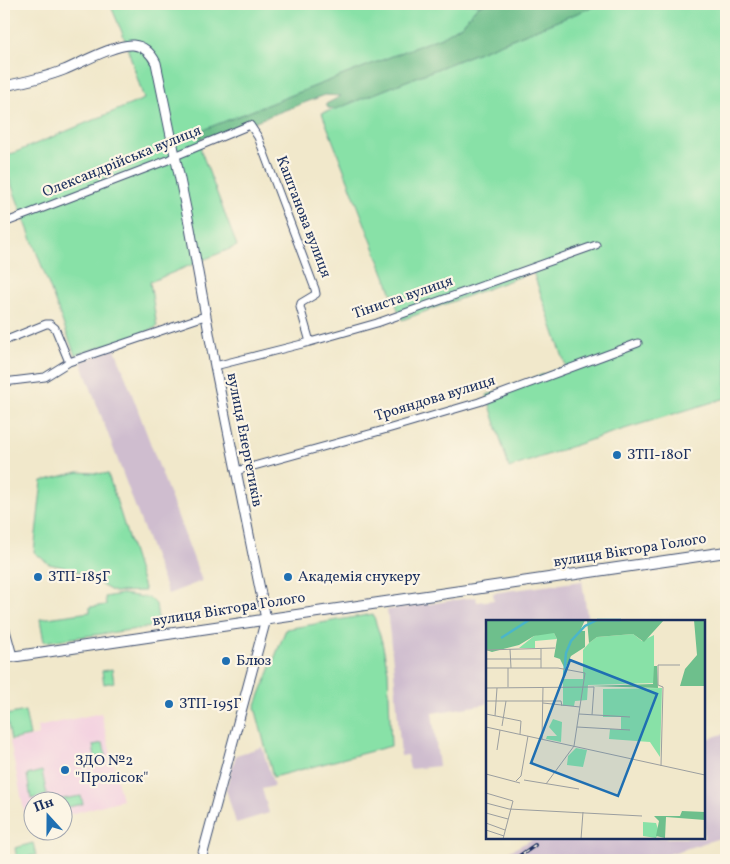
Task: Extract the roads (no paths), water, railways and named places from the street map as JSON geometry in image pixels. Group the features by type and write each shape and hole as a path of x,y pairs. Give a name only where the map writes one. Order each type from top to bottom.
{"main road":[{"name":"вулиця Віктора Голого","path":"8,657 726,552"}],"street":[{"name":"вулиця Енергетиків","path":"4,86 53,74 122,46 130,45 146,49 156,63 266,619 201,860"},
{"name":"Олександрійська вулиця","path":"4,223 168,160 250,125"},
{"name":"Каштанова вулиця","path":"250,125 258,137 315,288 316,294 301,303 300,307 310,342"},
{"name":"Тіниста вулиця","path":"215,366 377,323 596,245"},
{"path":"4,382 45,377 69,362 206,316"},
{"path":"4,341 50,324 55,328 69,362"},
{"name":"Трояндова вулиця","path":"236,471 479,402 638,343"},
{"path":"4,622 8,657"}],"waterway":[{"path":"4,163 7,192 5,208"}],"railway":[{"path":"514,860 535,845"}],"place":[{"name":"ЗТП-180Г","path":"617,455"},
{"name":"ЗТП-185Г","path":"38,577"},
{"name":"Академія снукеру","path":"288,577"},
{"name":"Блюз","path":"226,661"},
{"name":"ЗТП-195Г","path":"169,704"},
{"name":"ЗДО №2 \"Пролісок\"","path":"65,770"}]}
